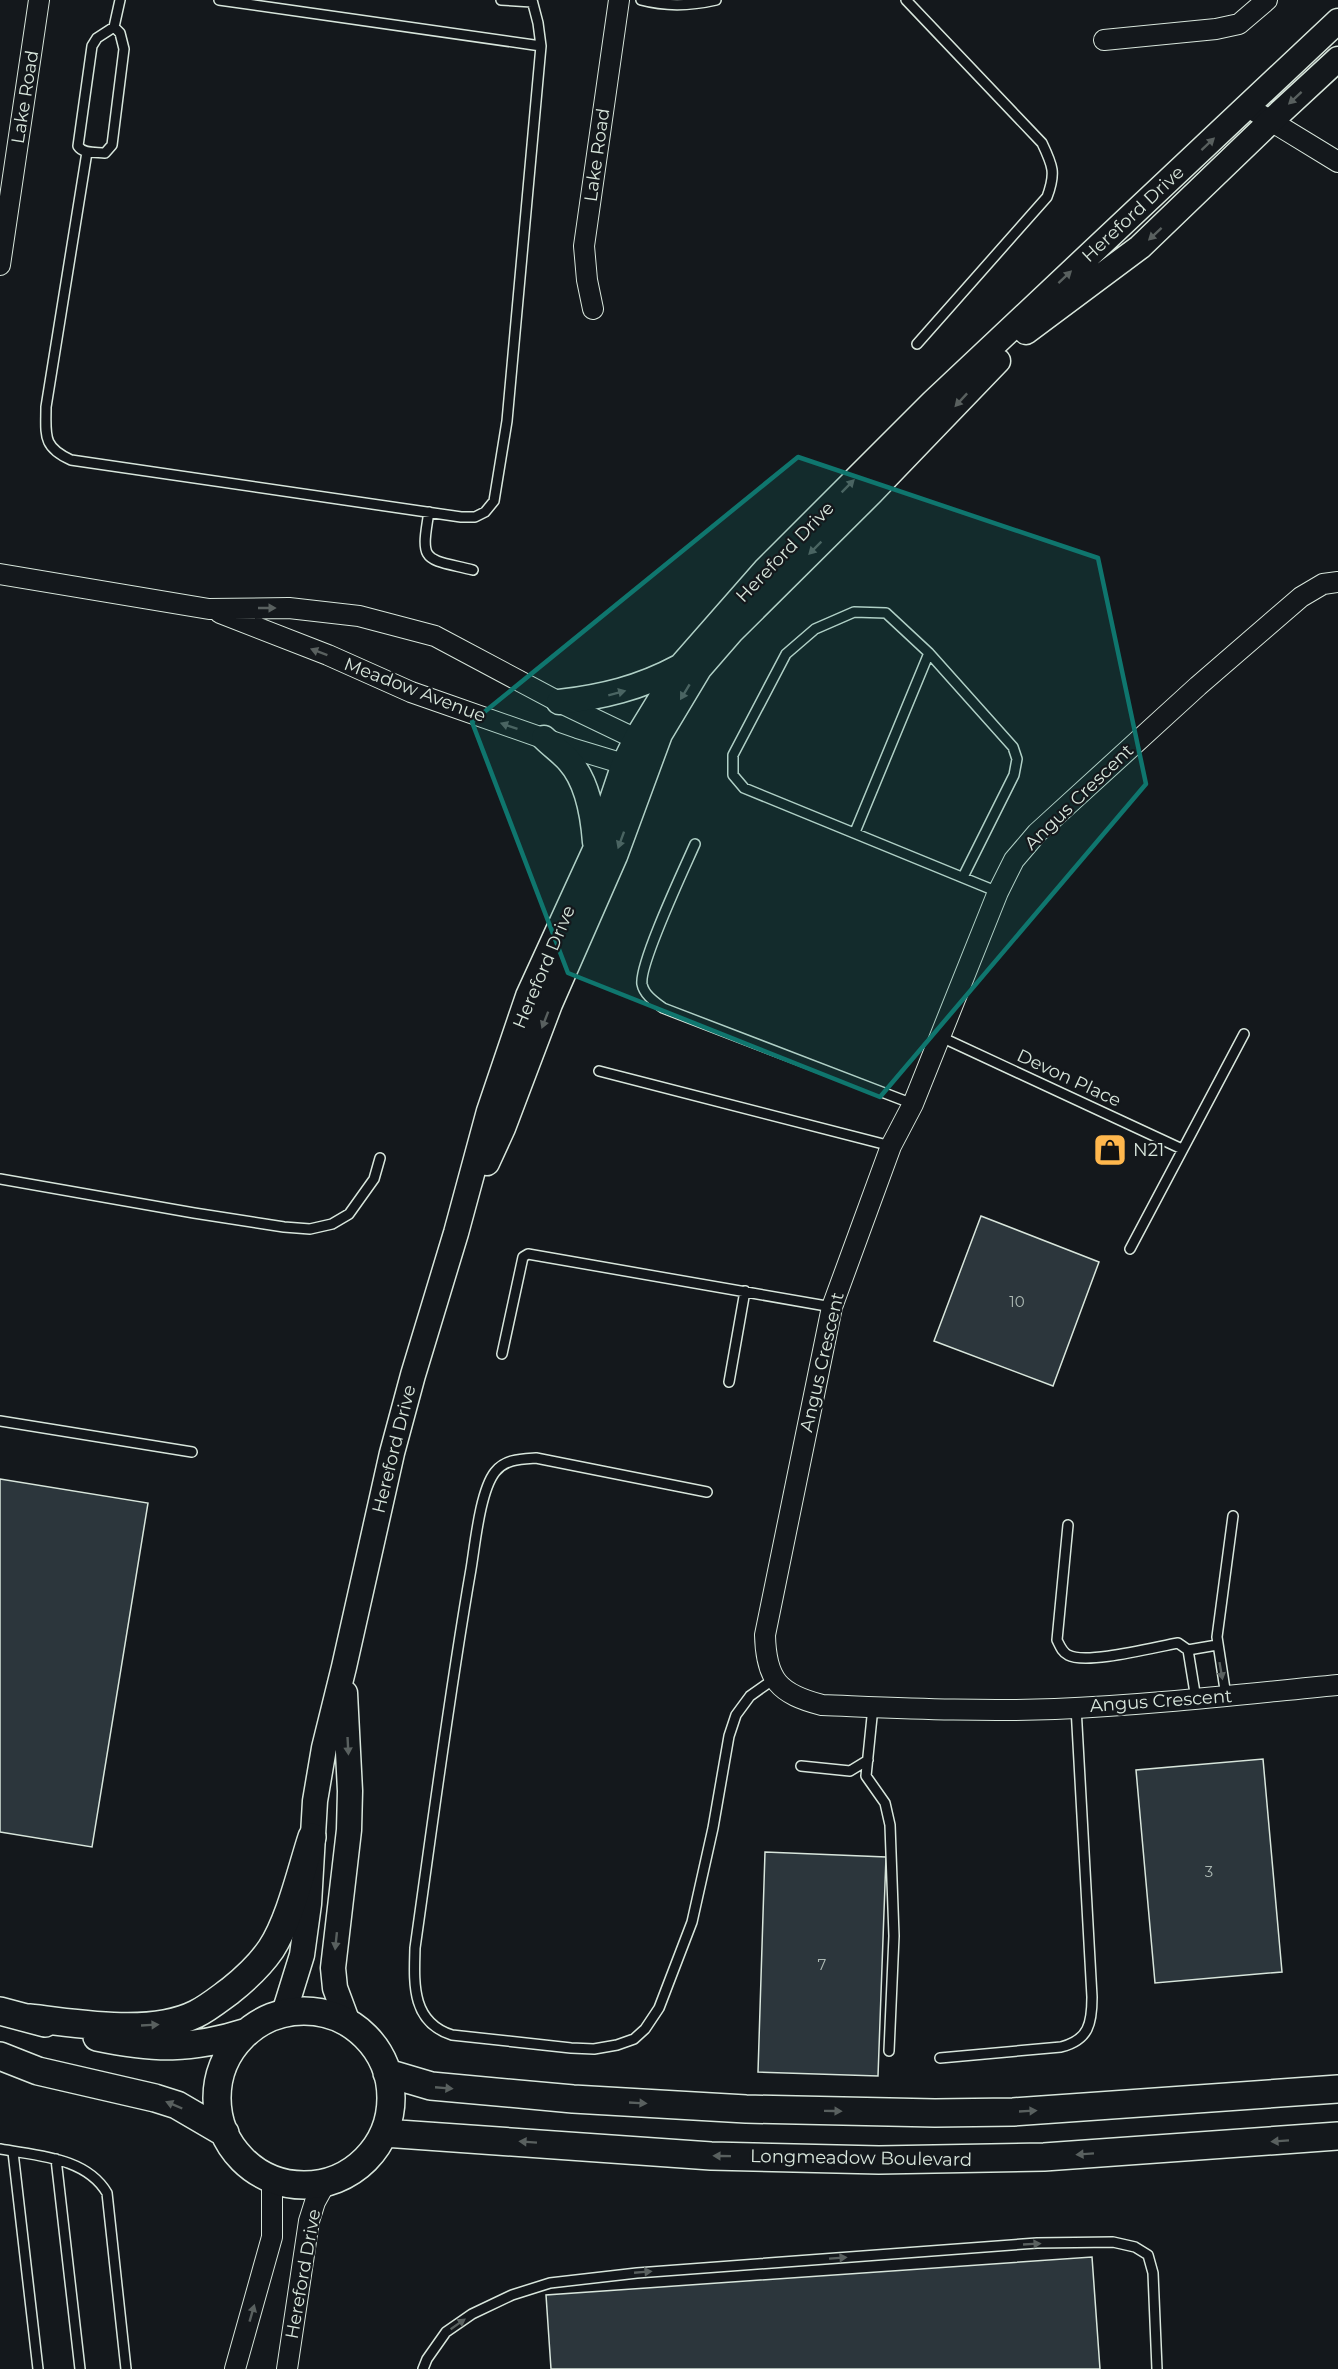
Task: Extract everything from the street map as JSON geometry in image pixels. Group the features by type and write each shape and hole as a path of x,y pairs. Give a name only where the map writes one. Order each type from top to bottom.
{"main road":[{"path":"29,2018 114,2026 160,2024 195,2014 218,2000 249,1976 271,1948 282,1924 312,1837"},
{"path":"0,2011 83,2034 130,2044 170,2047 216,2042 247,2032"},
{"path":"306,2011 328,2014 348,2023 365,2036 379,2053 387,2073 391,2092 390,2110 384,2133 372,2152 352,2171 327,2182 308,2185 290,2184 272,2179 252,2168 236,2152 225,2133 218,2107 219,2079 229,2054 247,2032 264,2020 284,2013 306,2011"},
{"path":"0,2056 38,2071 177,2105 225,2133"},
{"path":"387,2073 431,2086 573,2099 746,2109 924,2113 1035,2111 1338,2090"},
{"name":"Longmeadow Boulevard","path":"384,2133 711,2156 879,2160 1044,2157 1338,2136"}],"street":[{"name":"Lake Road","path":"0,265 3,218 39,0"},
{"name":"Lake Road","path":"593,309 587,280 584,246 619,0"},
{"path":"1104,40 1239,24 1267,0"},
{"name":"Hereford Drive","path":"284,2013 302,1955 309,1904 312,1837 324,1748 395,1442 430,1313 456,1233 489,1111 528,996 595,850 632,753 680,667 766,569 933,402 1338,21"},
{"name":"Hereford Drive","path":"456,1233 503,1128 550,1004 615,856 660,734 699,669 732,631 872,492 1030,328 1140,248 1338,58"},
{"path":"1248,107 1338,162"},
{"name":"Meadow Avenue","path":"0,574 209,609 289,608 370,619 435,636 593,719 632,753"},
{"name":"Angus Crescent","path":"1338,582 1323,584 1300,597 1198,686 1037,833 1014,860 998,892 913,1104 891,1146 831,1307 765,1635 768,1668 774,1679 785,1691 822,1705 979,1709 1076,1707 1196,1699 1338,1685"},
{"name":"Meadow Avenue","path":"209,609 328,655 411,692 544,738 632,753"},
{"path":"559,702 616,693 656,680 680,667"},
{"path":"641,785 632,753 660,734"},
{"path":"544,738 570,762 581,780 593,819 595,850"},
{"name":"Hereford Drive","path":"344,1667 350,1791 349,1830 333,1968 335,1988 348,2023"},
{"name":"Hereford Drive","path":"235,2369 272,2237 272,2179"},
{"name":"Hereford Drive","path":"287,2369 309,2222 315,2202 327,2182"}],"lane":[{"path":"114,27 120,33 124,49 112,145 105,153 87,152 78,146 92,46 97,38 114,27 120,0"},
{"path":"219,0 541,46"},
{"path":"87,152 46,407 46,441 55,453 71,460 475,517 485,512 494,501 507,421 541,46 532,1 501,0"},
{"path":"641,0 661,5 696,5 716,0"},
{"path":"906,0 1042,143 1052,164 1054,179 1047,197 917,344"},
{"path":"429,512 424,542 429,557 435,561 472,570"},
{"path":"963,877 1014,774 1017,759 1013,747 929,652 886,613 854,612 815,629 786,654 733,755 733,775 744,788 998,892"},
{"path":"855,832 929,652"},
{"path":"694,844 645,965 643,987 650,998 663,1008 913,1104"},
{"path":"1130,1249 1244,1034"},
{"name":"Devon Place","path":"941,1037 1182,1149"},
{"path":"599,1071 891,1146"},
{"path":"0,1179 194,1213 310,1229 332,1224 349,1214 374,1179 380,1158"},
{"path":"502,1354 523,1257 528,1254 831,1307"},
{"path":"729,1382 745,1291"},
{"path":"0,1421 192,1452"},
{"path":"707,1492 536,1458 504,1463 494,1473 487,1488 482,1511 459,1635 414,1948 416,1995 430,2023 439,2031 452,2035 594,2049 634,2039 645,2029 659,2008 692,1922 713,1828 729,1736 736,1715 750,1696 774,1679"},
{"path":"1226,1696 1217,1645 1233,1516"},
{"path":"1068,1525 1057,1640 1066,1654 1084,1659 1178,1643 1188,1650 1217,1645"},
{"path":"1188,1650 1196,1699"},
{"path":"873,1707 866,1776 885,1803 890,1825 894,1936 889,2051"},
{"path":"940,2058 1061,2047 1073,2044 1082,2038 1087,2029 1092,2015 1092,1996 1076,1707"},
{"path":"801,1766 850,1771 867,1760"},
{"path":"0,2149 56,2159 90,2172 100,2181 107,2193 126,2369"},
{"path":"13,2152 38,2369"},
{"path":"56,2159 80,2369"},
{"path":"423,2369 427,2359 446,2332 472,2314 512,2295 550,2283 637,2273 1037,2243 1113,2242 1135,2247 1148,2255 1153,2273 1157,2369"}],"highlighted area":[{"path":"798,457 1098,558 1146,784 880,1097 568,973 472,722"}],"building":[{"path":"981,1216 1099,1262 1053,1386 934,1341"},
{"path":"0,1479 148,1503 92,1847 0,1832"},
{"path":"1263,1759 1282,1972 1155,1983 1136,1770"},
{"path":"765,1852 886,1857 878,2076 758,2072"},
{"path":"1092,2257 1100,2369 551,2369 546,2295"}],"place":[{"name":"N21","path":"1110,1150"}]}
